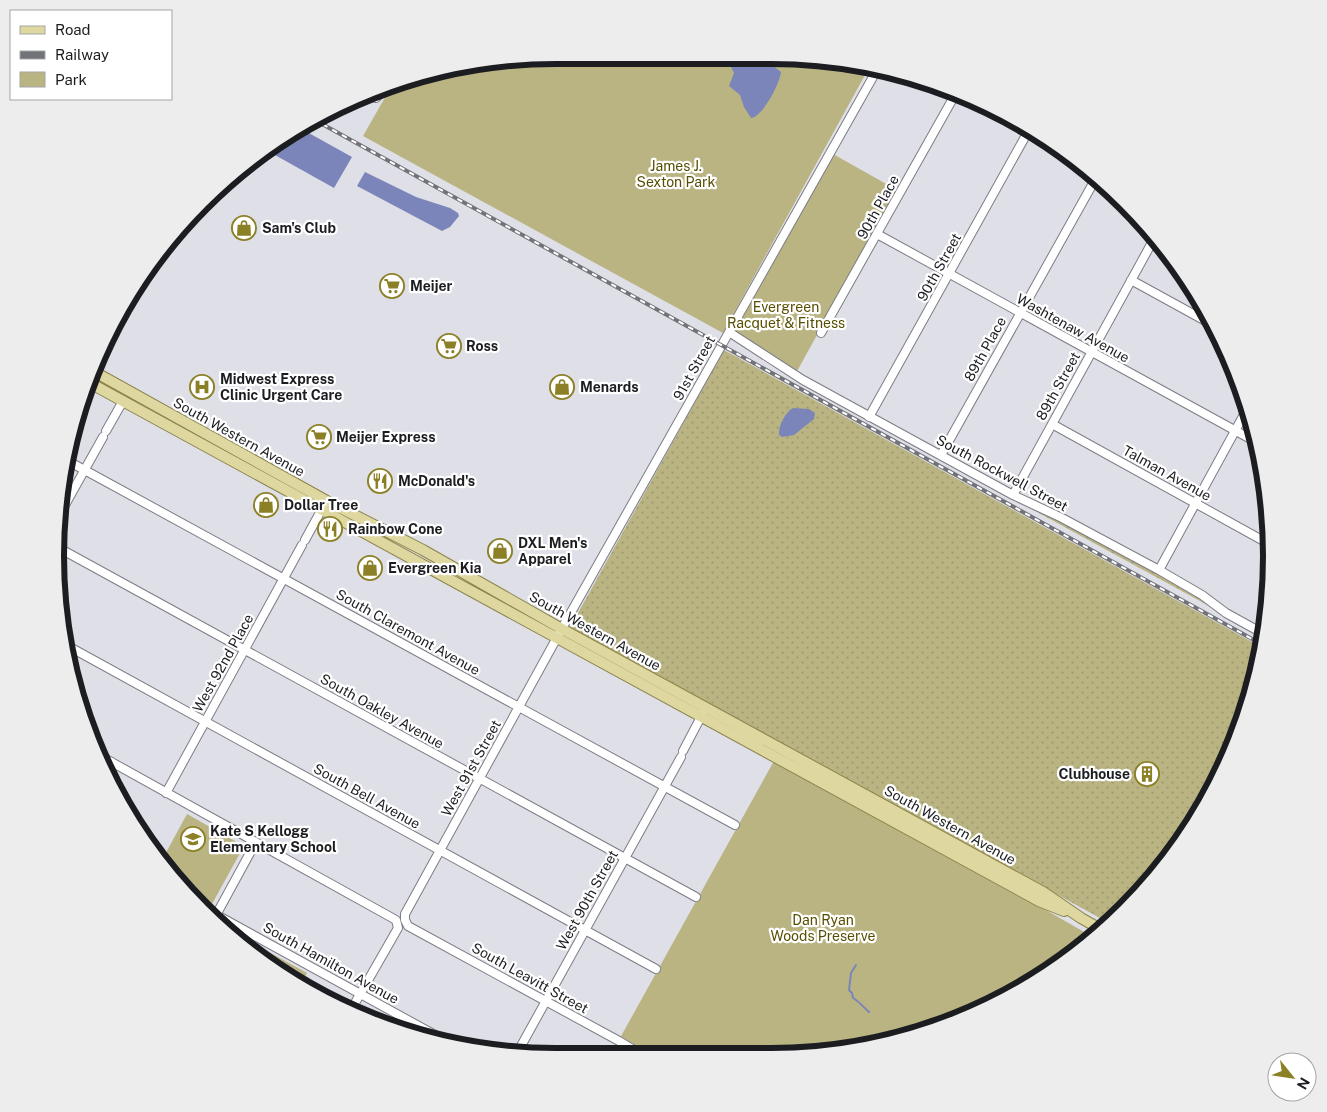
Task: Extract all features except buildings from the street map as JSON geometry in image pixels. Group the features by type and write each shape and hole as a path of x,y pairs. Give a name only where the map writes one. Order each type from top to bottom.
{"main road":[{"name":"South Western Avenue","path":"99,374 324,505 412,559 557,638 704,712 1043,892 1096,926"},
{"name":"South Western Avenue","path":"95,386 324,505 422,550 704,712"},
{"path":"412,559 425,559 450,570 465,574"}],"street":[{"name":"91st Street","path":"562,629 874,75"},
{"name":"90th Place","path":"821,333 953,99"},
{"name":"90th Street","path":"869,417 1025,135"},
{"name":"89th Place","path":"941,455 1093,183"},
{"name":"Washtenaw Avenue","path":"876,234 1248,438"},
{"name":"89th Street","path":"1013,495 1152,244"},
{"path":"1131,280 1202,319"},
{"name":"South Rockwell Street","path":"729,332 803,380 1013,495 1062,518 1159,570 1202,595 1226,613 1257,630"},
{"path":"67,501 123,401"},
{"path":"1159,570 1243,418"},
{"name":"Talman Avenue","path":"1052,424 1263,540"},
{"name":"South Claremont Avenue","path":"72,463 735,825"},
{"name":"West 92nd Place","path":"166,793 324,505"},
{"name":"South Oakley Avenue","path":"64,551 696,897"},
{"name":"West 91st Street","path":"354,1005 562,629"},
{"name":"South Bell Avenue","path":"72,649 656,968"},
{"name":"West 90th Street","path":"520,1047 704,712"},
{"name":"South Leavitt Street","path":"109,760 630,1048"},
{"path":"217,913 256,842"},
{"name":"South Hamilton Avenue","path":"230,925 429,1031"}],"green space":[{"name":"James J. Sexton Park","path":"556,64 771,64 803,65 866,73 723,333 363,136 387,94 460,73 492,68"},
{"name":"Evergreen Racquet & Fitness","path":"833,154 897,190 796,373 739,334 735,329"},
{"path":"724,350 1255,644 1237,714 1226,744 1197,802 1162,856 1141,881 1103,920 572,629 573,622"},
{"path":"907,441 1063,521 1180,585 1222,613"},
{"name":"Dan Ryan Woods Preserve","path":"774,761 1087,934 1044,965 989,997 929,1022 867,1039 803,1047 637,1048 620,1038"},
{"path":"187,814 244,846 212,904 202,898 165,855"},
{"path":"249,941 307,973 304,978"}],"water":[{"path":"729,64 771,64 781,72 770,99 760,112 751,118 744,107 740,95 729,86 734,73"},
{"path":"307,132 352,157 334,188 273,154"},
{"path":"365,172 416,197 450,208 458,213 459,216 450,227 442,231 357,186"},
{"path":"793,408 809,409 815,413 814,419 794,435 782,437 779,435 781,424 787,413"}],"waterway":[{"path":"856,965 851,973 849,990 853,998 869,1012"}],"railway":[{"path":"322,124 1256,641"}],"place":[{"name":"Sam's Club","path":"244,228"},
{"name":"Meijer","path":"392,286"},
{"name":"Ross","path":"449,346"},
{"name":"Midwest Express Clinic Urgent Care","path":"202,387"},
{"name":"Menards","path":"562,387"},
{"name":"Meijer Express","path":"319,437"},
{"name":"McDonald's","path":"380,481"},
{"name":"Dollar Tree","path":"266,505"},
{"name":"Rainbow Cone","path":"330,529"},
{"name":"DXL Men's Apparel","path":"500,551"},
{"name":"Evergreen Kia","path":"370,568"},
{"name":"Clubhouse","path":"1147,774"},
{"name":"Kate S Kellogg Elementary School","path":"193,839"}]}
